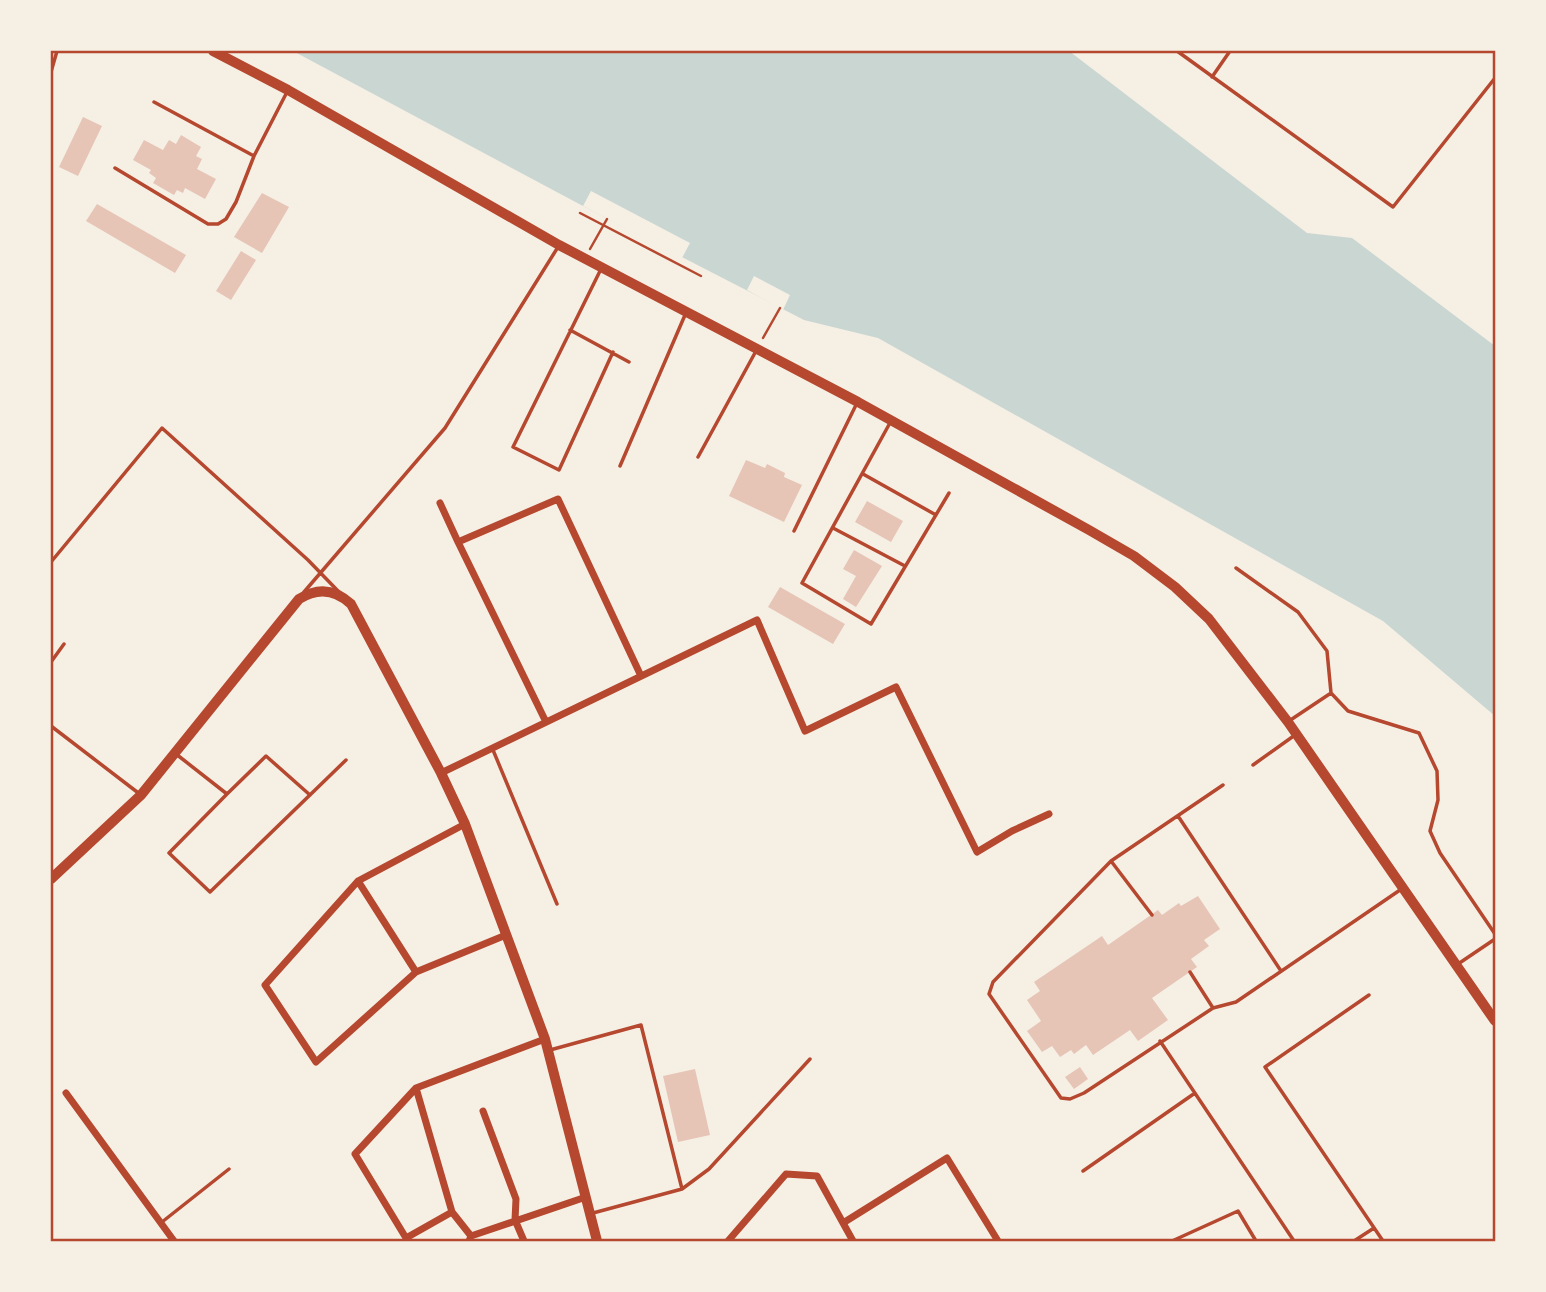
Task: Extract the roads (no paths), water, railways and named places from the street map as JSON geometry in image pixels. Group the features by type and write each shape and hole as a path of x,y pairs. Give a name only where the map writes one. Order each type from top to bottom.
{"street":[{"path":"213,51 288,90 584,259 858,402 1135,556 1175,587 1209,619 1288,722 1495,1021"},
{"path":"458,542 558,499 641,676"},
{"path":"440,503 546,722"},
{"path":"51,879 141,795 299,599 320,590 342,596 351,604 441,773 465,824 545,1039 597,1241"},
{"path":"441,773 757,620 805,731 895,687 977,852 1012,831 1049,814"},
{"path":"465,824 358,881 265,985 316,1062 416,972 506,935"},
{"path":"358,881 416,972"},
{"path":"452,1212 406,1238 355,1154 415,1088 545,1039"},
{"path":"415,1088 452,1212 470,1239 514,1220 586,1197"},
{"path":"66,1093 174,1241"},
{"path":"483,1111 516,1199 514,1220 524,1241"},
{"path":"843,1223 947,1158 998,1241"},
{"path":"728,1241 786,1174 817,1176 853,1241"}],"lane":[{"path":"51,72 57,51"},
{"path":"1177,51 1393,207 1495,78"},
{"path":"1212,77 1230,51"},
{"path":"115,168 208,223 218,224 226,219 236,202 254,156 288,90"},
{"path":"154,102 254,156"},
{"path":"299,599 445,428 559,245"},
{"path":"601,268 513,447 558,470 613,352"},
{"path":"620,466 686,313"},
{"path":"570,330 629,362"},
{"path":"698,457 757,350"},
{"path":"794,531 858,402"},
{"path":"891,421 802,583 871,624 949,493"},
{"path":"51,562 162,428 320,572 342,596"},
{"path":"863,474 936,515"},
{"path":"833,528 906,566"},
{"path":"1236,568 1298,612 1327,651 1331,694 1348,711 1419,733 1437,771 1438,800 1430,831 1440,853 1495,937 1456,965"},
{"path":"51,662 64,644"},
{"path":"1288,722 1331,694"},
{"path":"51,726 141,795"},
{"path":"1253,765 1296,734"},
{"path":"492,748 557,904"},
{"path":"176,754 227,794"},
{"path":"310,795 266,756 169,853 210,892 310,795 346,760"},
{"path":"1223,785 1111,861 993,982 989,995 1061,1098 1070,1100 1084,1093 1213,1008 1236,1002 1403,888"},
{"path":"1178,816 1281,971"},
{"path":"1111,861 1152,915"},
{"path":"1190,972 1213,1008"},
{"path":"1369,995 1265,1067 1383,1241"},
{"path":"548,1051 641,1025 682,1189"},
{"path":"1160,1041 1294,1241"},
{"path":"590,1214 682,1189 709,1169 810,1059"},
{"path":"1083,1171 1195,1093"},
{"path":"160,1223 229,1169"},
{"path":"1172,1241 1238,1211 1256,1241"},
{"path":"1354,1241 1374,1228"}]}
